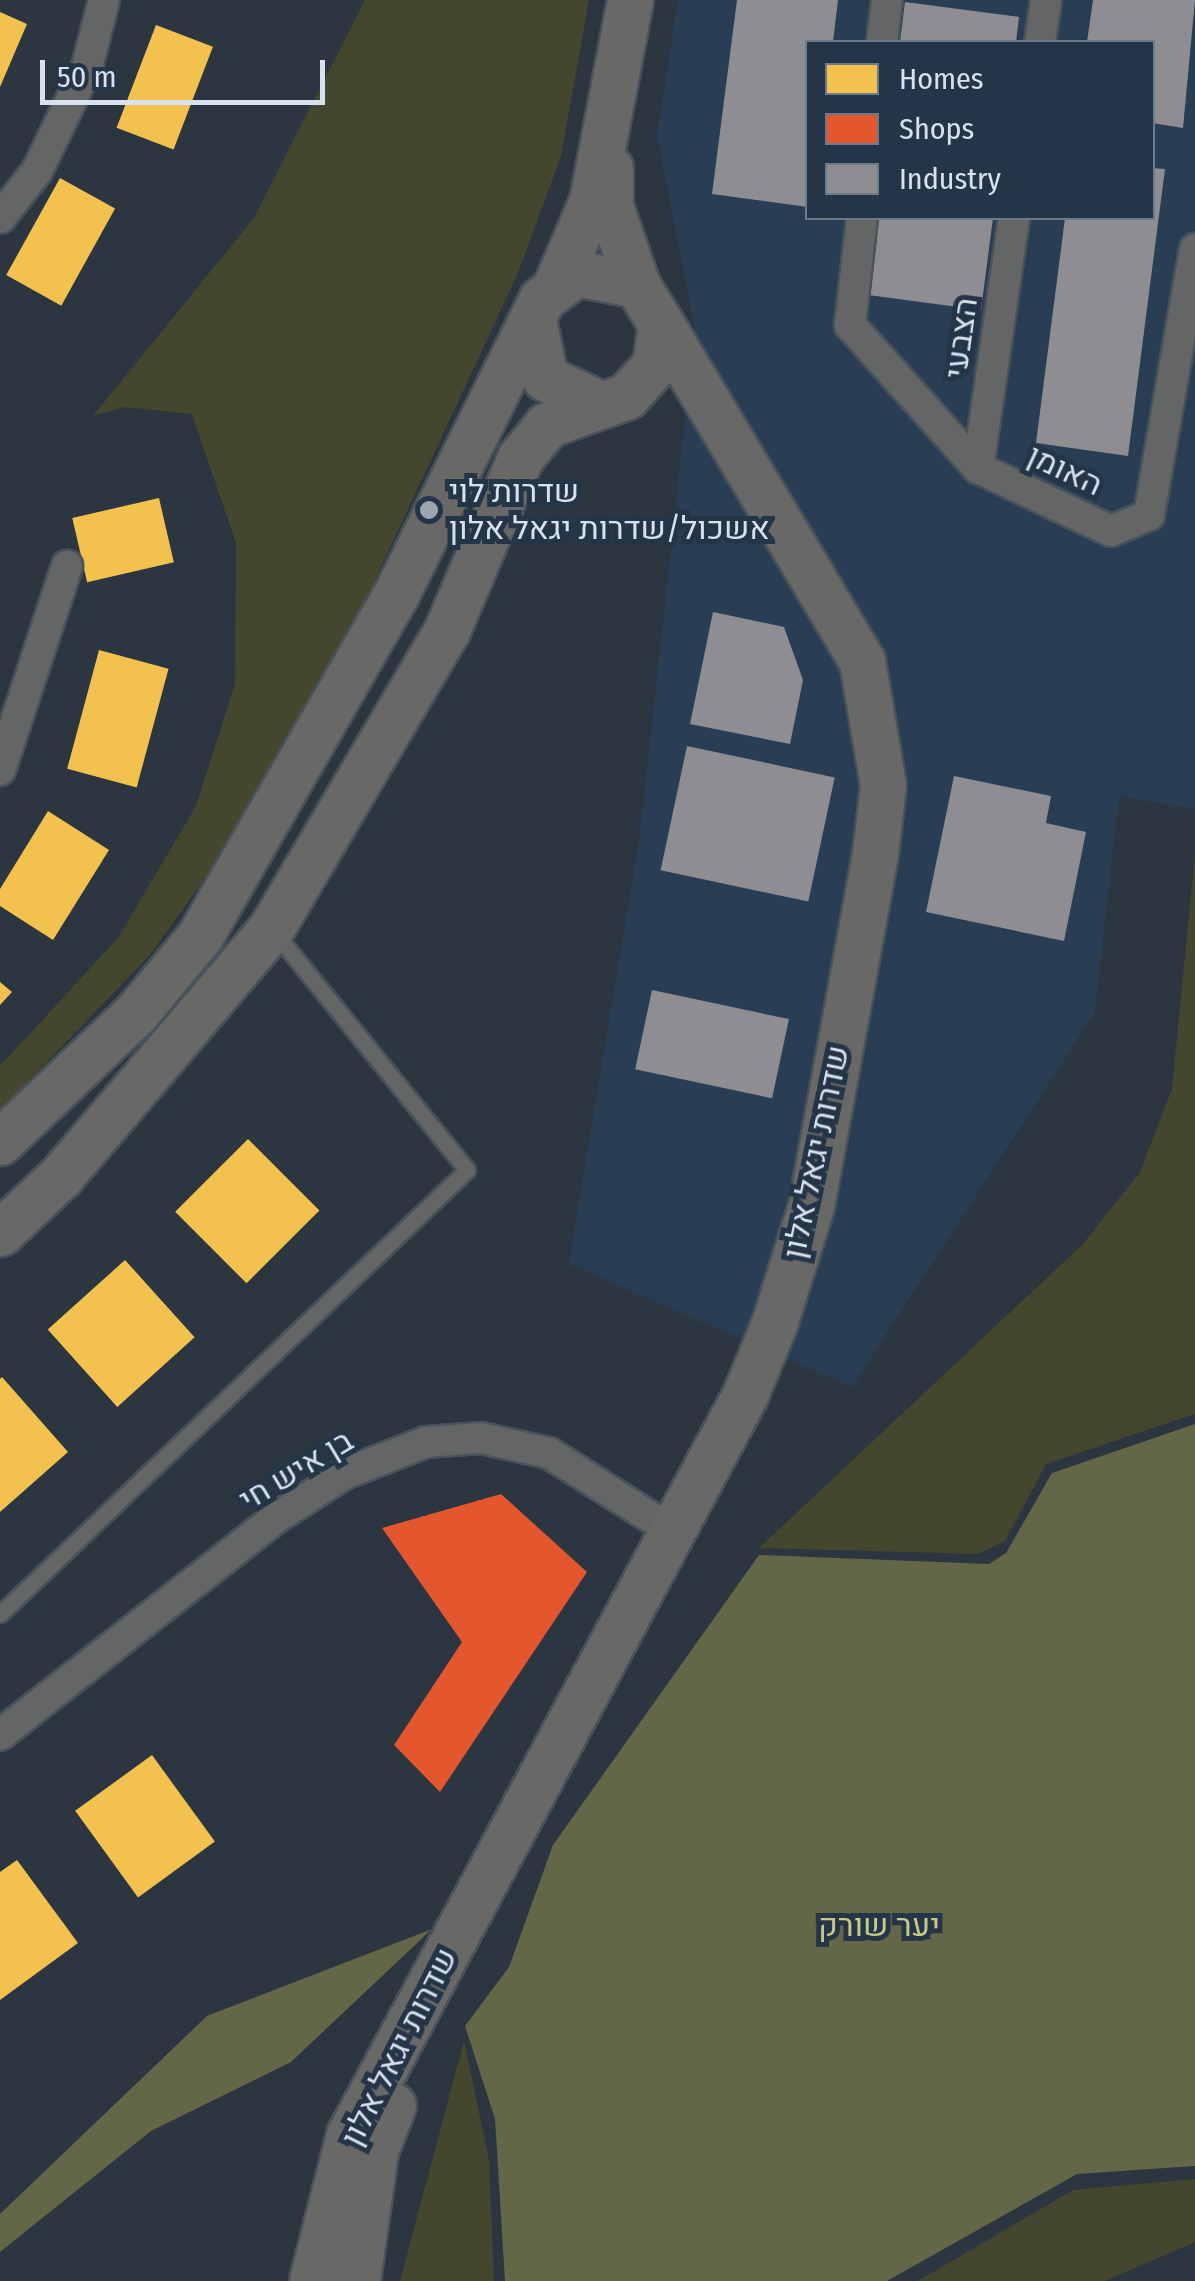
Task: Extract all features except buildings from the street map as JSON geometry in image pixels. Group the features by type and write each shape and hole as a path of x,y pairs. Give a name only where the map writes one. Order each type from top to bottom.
{"main road":[{"path":"0,1142 136,1012 200,936 394,596 592,202 630,0"},
{"path":"0,1233 62,1176 272,929 438,646 520,458 547,425 613,399 655,366 660,324 637,285 610,206 609,121"},
{"path":"637,285 597,271 545,301 530,341 545,378 613,399 739,453"},
{"name":"שדרות יגאל אלון","path":"312,2281 349,2136 669,1529 745,1395 811,1206 883,784 862,661 660,324"},
{"name":"שדרות יגאל אלון","path":"358,2281 375,2151 460,1930"}],"street":[{"path":"0,218 38,171 87,67 104,0"},
{"path":"882,40 887,0"},
{"path":"1040,40 1046,0"},
{"name":"האומן","path":"862,220 850,325 978,468 1112,531 1149,516 1195,249"},
{"name":"הצבעי","path":"978,468 1014,220"},
{"path":"0,770 12,698 67,566"},
{"name":"בן איש חי","path":"0,1736 276,1518 344,1474 426,1442 481,1438 549,1453 669,1529"}],"lane":[{"path":"0,1614 467,1170 272,929"}],"shaded area":[{"path":"678,0 1195,0 1195,809 1119,796 1095,1012 852,1387 569,1264 640,833 695,329 657,136"}],"green space":[{"path":"365,0 589,0 561,156 518,273 361,610 243,825 150,955 0,1111 0,1066 118,938 196,806 235,684 236,543 192,414 124,407 93,416 254,218"},
{"path":"1195,855 1195,1414 1046,1464 1005,1541 978,1554 759,1548 1082,1245 1140,1172 1172,1089"},
{"name":"יער שורק","path":"1195,1424 1195,2166 1077,2174 887,2281 505,2281 495,2119 465,2026 509,1967 553,1845 759,1555 989,1564 1006,1553 1052,1473"},
{"path":"432,1929 291,2062 151,2131 0,2252 0,2214 207,2016"},
{"path":"464,2041 489,2160 494,2281 400,2281"},
{"path":"1195,2179 1195,2242 1105,2281 918,2281 1073,2190"}],"place":[{"name":"שדרות לוי אשכול/שדרות יגאל אלון","path":"429,510"}]}
